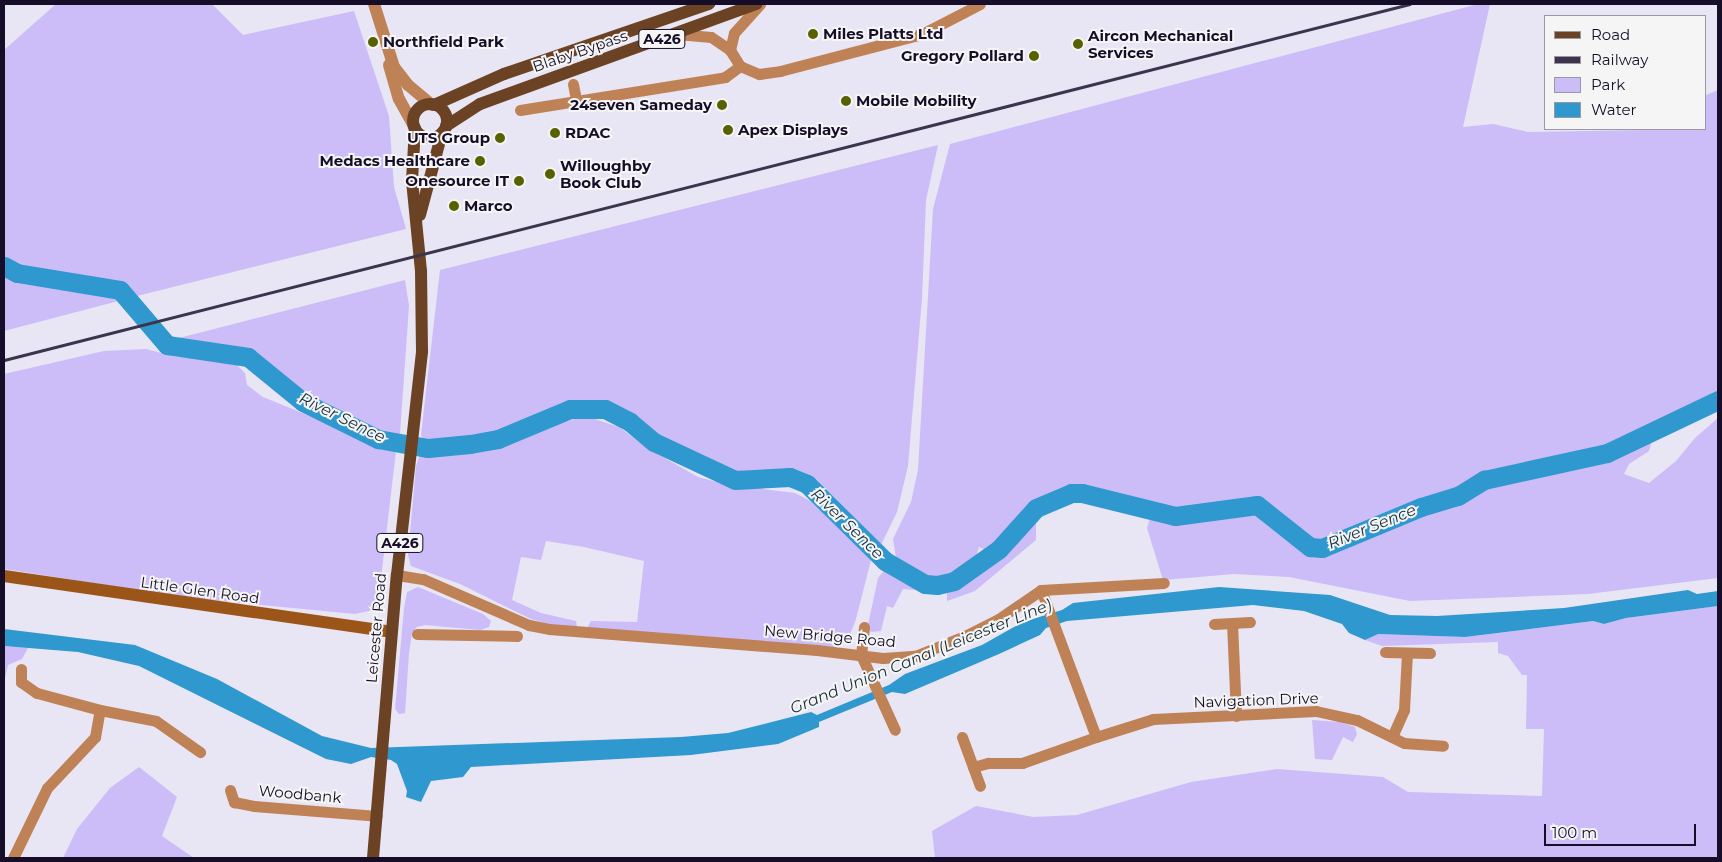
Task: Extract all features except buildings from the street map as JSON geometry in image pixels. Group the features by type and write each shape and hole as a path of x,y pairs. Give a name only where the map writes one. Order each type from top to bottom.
{"main road":[{"name":"Blaby Bypass","path":"433,105 504,74 709,4"},
{"name":"Blaby Bypass","path":"444,130 480,104 756,4"},
{"path":"433,105 446,115 444,130 428,138 415,127 418,110 433,105"},
{"name":"Leicester Road","path":"377,816 391,632 422,351 417,227 412,170 415,127"},
{"name":"Leicester Road","path":"417,227 444,130"},
{"name":"Little Glen Road","path":"4,576 391,632"},
{"name":"A426","path":"373,858 377,816"}],"street":[{"path":"374,4 395,87 415,127"},
{"path":"730,50 734,33 760,4"},
{"path":"677,34 711,37 730,50 740,66 748,71 765,74 922,34 980,4"},
{"path":"387,52 402,79 433,105"},
{"path":"520,110 725,77 740,66"},
{"path":"573,84 576,100"},
{"name":"New Bridge Road","path":"397,575 424,579 508,616 550,630 900,658 926,652 998,620 1041,590"},
{"path":"1096,736 1041,590 1164,583"},
{"path":"496,635 508,616"},
{"path":"1214,624 1250,622"},
{"path":"1232,623 1236,716"},
{"path":"864,627 861,655 895,730"},
{"path":"417,634 435,630 517,636"},
{"path":"1385,652 1430,652"},
{"path":"1392,738 1404,710 1407,653"},
{"path":"21,669 21,682 37,693 100,710 156,722 200,752"},
{"path":"13,858 47,788 95,737 100,710"},
{"name":"Navigation Drive","path":"973,767 988,763 1022,763 1096,736 1152,719 1337,713 1392,738 1416,746 1443,746"},
{"path":"962,737 980,786"},
{"name":"Woodbank","path":"230,790 234,802 254,806 377,816"}],"green space":[{"path":"56,4 212,4 243,35 354,11 389,116 394,187 406,229 137,296 107,285 33,275 4,261 4,50"},
{"path":"1478,4 1490,4 1463,127 1493,124 1528,132 1707,130 1707,95 1718,90 1718,395 1657,423 1649,451 1629,464 1624,474 1649,483 1676,461 1695,438 1718,418 1718,578 1588,594 1410,601 1289,577 1234,574 1163,580 1147,528 1155,502 1145,500 1139,504 1084,485 1064,488 1031,505 1015,528 997,546 988,551 979,547 975,560 964,569 945,578 930,576 905,566 896,558 893,539 911,502 918,470 933,209 950,144"},
{"path":"938,145 926,200 922,298 908,466 897,512 879,549 806,479 777,473 734,477 659,442 622,414 600,406 570,405 495,438 426,446 421,435 440,270"},
{"path":"4,274 25,283 104,292 126,299 4,331"},
{"path":"405,280 409,306 400,434 397,437 385,437 370,427 289,393 245,352 191,346 179,338"},
{"path":"146,349 177,357 225,359 235,363 245,373 247,385 263,397 396,451 378,604 374,610 355,614 189,598 4,569 4,374 104,351"},
{"path":"589,417 619,427 647,448 698,477 728,485 795,493 814,503 866,547 872,556 856,619 847,642 833,647 587,628 591,621 637,622 644,561 584,547 546,541 541,560 521,557 512,600 541,613 576,621 577,627 555,626 531,619 460,584 411,566 408,555 416,466 420,454 485,447 574,419"},
{"path":"1030,523 1036,524 1036,540 975,591 947,601 947,591 1011,547"},
{"path":"886,568 901,575 908,582 939,592 903,589 893,608 887,606 881,631 868,631 878,578"},
{"path":"418,587 483,614 491,621 489,627 480,630 425,625 417,627 412,633 409,653 405,713 399,714 395,709 404,608 407,592"},
{"path":"1718,606 1718,858 935,858 932,831 976,806 1033,817 1077,815 1191,782 1277,769 1383,777 1408,792 1542,796 1544,729 1526,729 1527,675 1522,675 1508,656 1498,653 1498,642 1382,646 1365,640 1377,634 1465,637 1593,621 1604,624 1626,618"},
{"path":"4,646 28,648 22,659 8,665 4,683"},
{"path":"1312,720 1339,722 1355,727 1357,734 1353,742 1343,737 1332,760 1315,759"},
{"path":"139,767 177,797 162,836 194,858 63,858 77,829 110,788"}],"water":[{"path":"1219,587 1330,595 1390,615 1437,616 1564,608 1688,590 1697,594 1718,591 1718,606 1626,618 1604,624 1593,621 1465,637 1378,634 1365,640 1349,633 1342,624 1304,611 1253,605 1067,621 1046,628 1040,635 905,694 892,692 819,722 819,727 778,744 691,755 471,767 463,777 431,781 421,802 406,797 407,791 397,764 391,760 371,757 351,764 326,759 139,666 78,652 4,646 4,629 135,645 217,679 322,736 371,748 681,737 728,733 811,712 817,715 889,685 905,674 982,645 1023,622 1062,610 1073,603"}],"waterway":[{"name":"River Sence","path":"4,266 17,273 120,290 167,345 248,357 303,402 378,439 428,448 470,444 498,439 570,409 605,409 630,422 654,442 735,480 790,477 807,484 885,561 925,584 937,585 954,581 999,549 1036,508 1071,493 1082,493 1175,516 1257,505 1310,547 1322,548 1421,507 1458,496 1484,480 1607,453 1718,400"}],"railway":[{"path":"4,360 1410,4"}],"place":[{"name":"Miles Platts Ltd","path":"813,34"},
{"name":"Northfield Park","path":"373,42"},
{"name":"Aircon Mechanical Services","path":"1078,44"},
{"name":"Gregory Pollard","path":"1034,56"},
{"name":"Mobile Mobility","path":"846,101"},
{"name":"24seven Sameday","path":"722,105"},
{"name":"Apex Displays","path":"728,130"},
{"name":"RDAC","path":"555,133"},
{"name":"UTS Group","path":"500,138"},
{"name":"Medacs Healthcare","path":"480,161"},
{"name":"Willoughby Book Club","path":"550,174"},
{"name":"Onesource IT","path":"519,181"},
{"name":"Marco","path":"454,206"}],"water label":[{"name":"Grand Union Canal (Leicester Line)","path":"921,657"}]}
